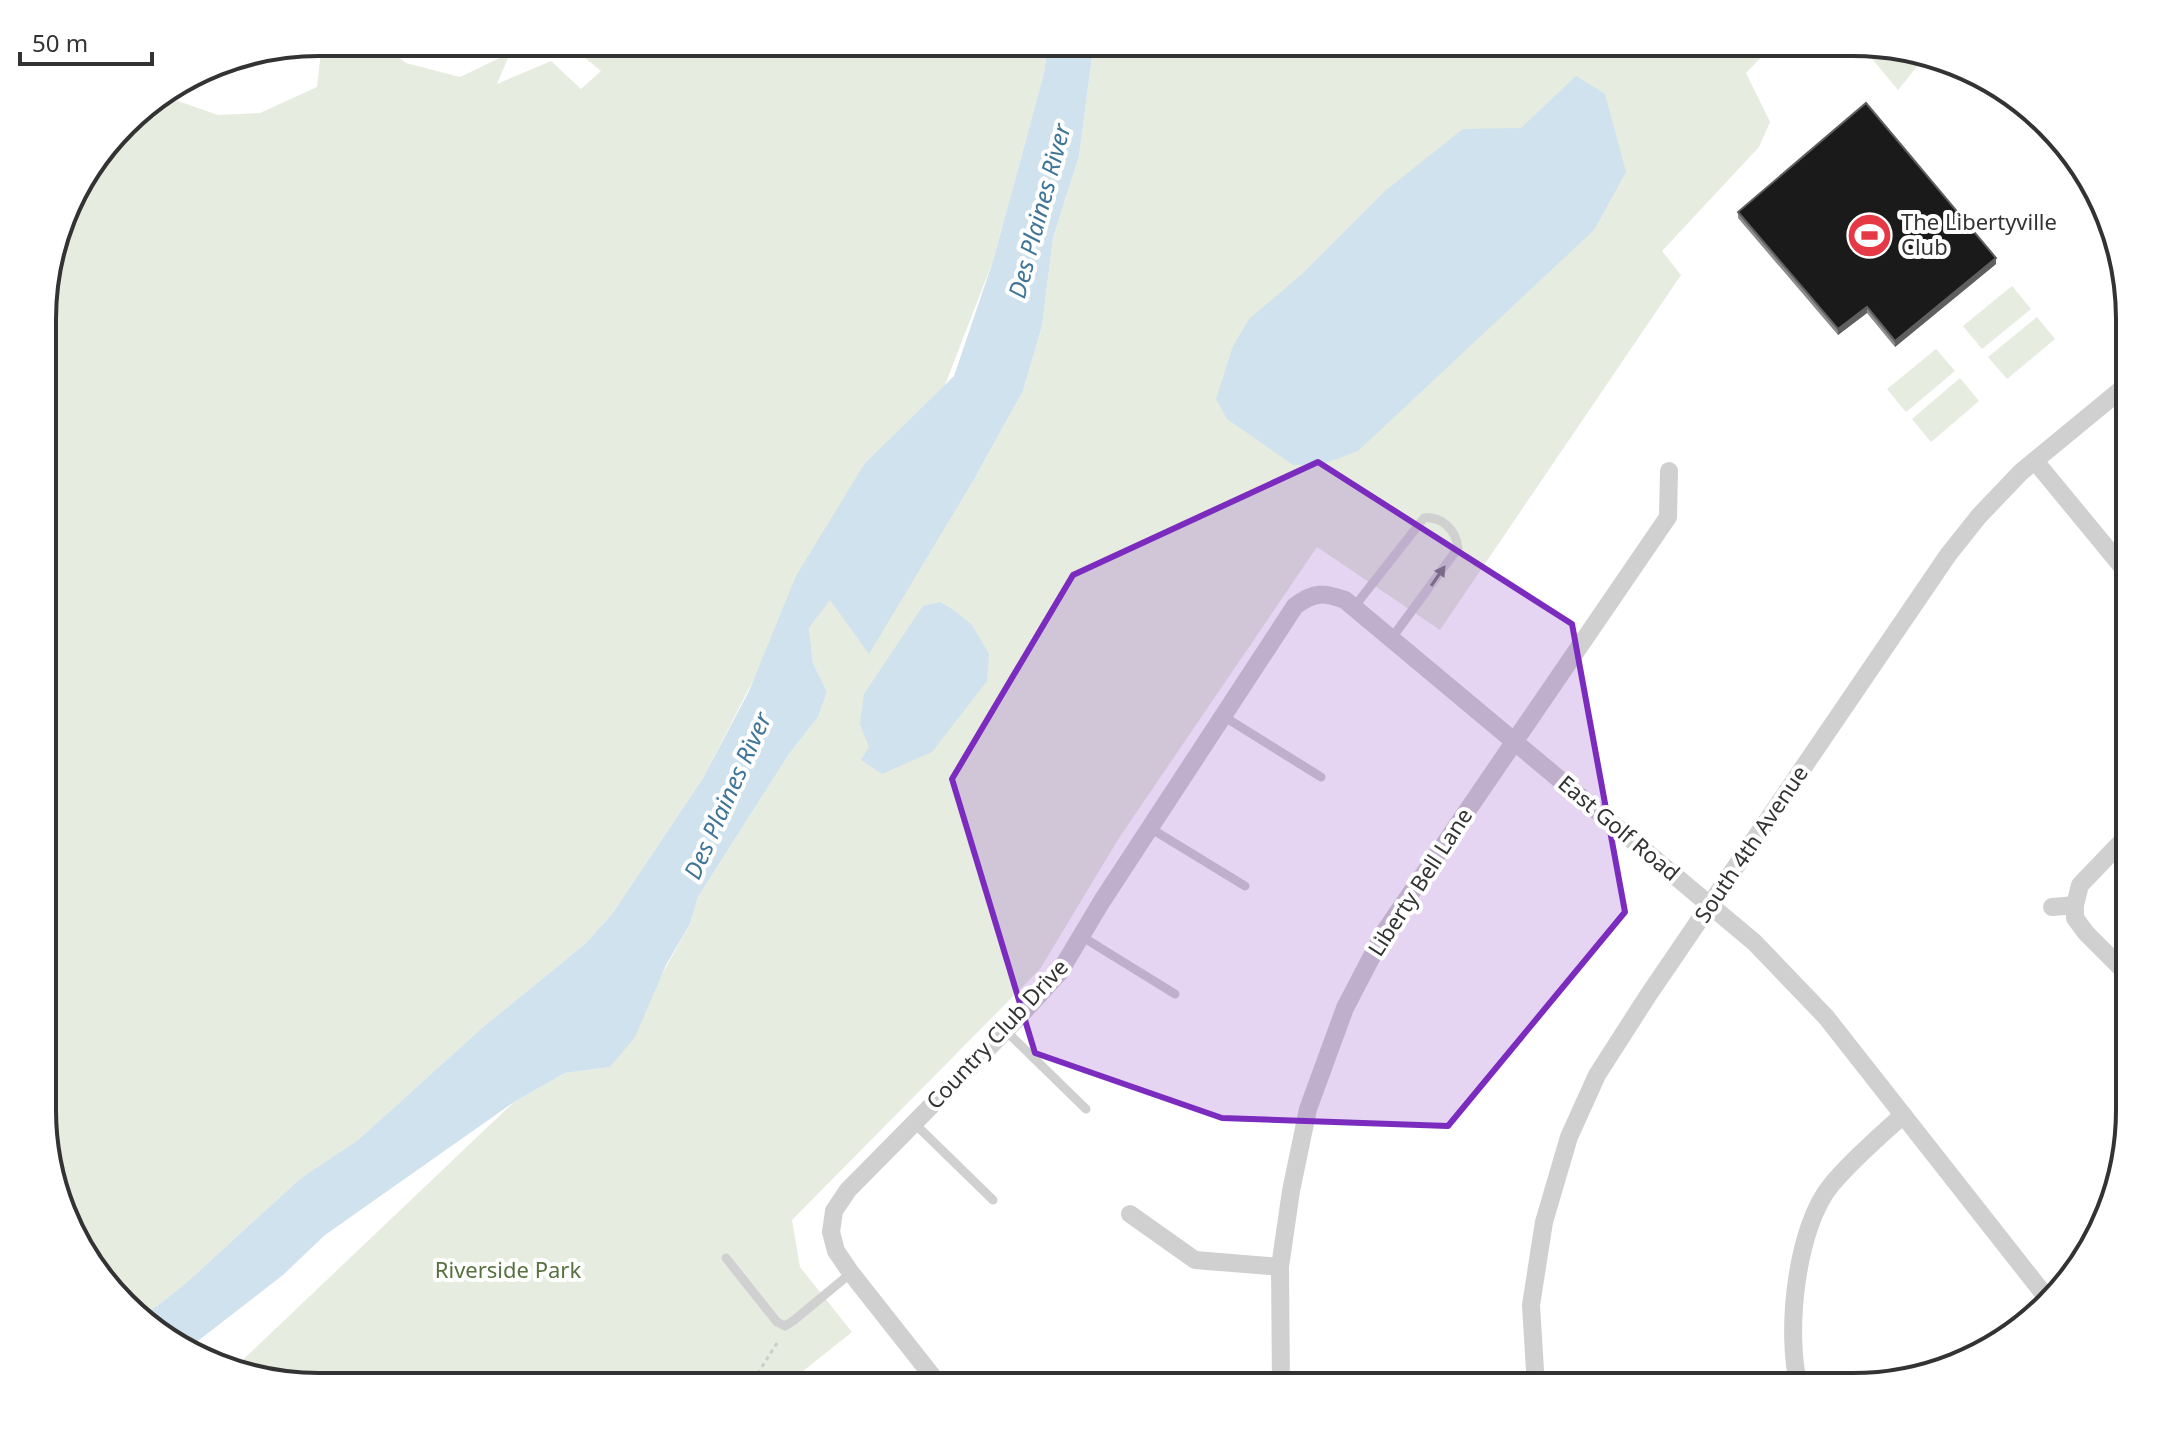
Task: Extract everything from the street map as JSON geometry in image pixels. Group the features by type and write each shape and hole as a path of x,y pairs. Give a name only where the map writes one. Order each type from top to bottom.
{"street":[{"name":"South 4th Avenue","path":"1535,1372 1531,1305 1544,1222 1569,1137 1597,1075 1948,555 1979,516 2021,472 2115,395"},
{"path":"2035,461 2115,558"},
{"name":"Liberty Bell Lane","path":"1281,1372 1280,1267 1291,1191 1308,1109 1345,1008 1385,931 1668,517 1669,471"},
{"name":"East Golf Road","path":"1250,675 1295,606 1307,597 1330,594 1354,607 1754,942 1826,1017 2042,1292"},
{"name":"Country Club Drive","path":"847,1268 836,1251 831,1232 834,1211 848,1190 1059,973 1250,675"},
{"path":"2115,849 2080,885 2075,905 2075,918 2115,962"},
{"path":"2052,907 2075,905"},
{"path":"1798,1372 1793,1327 1797,1272 1809,1223 1830,1186 1903,1115"},
{"path":"1130,1214 1195,1260 1280,1267"},
{"path":"847,1268 930,1373"}],"lane":[{"path":"1354,607 1424,518 1436,518 1444,523 1455,535 1458,548 1391,639"},
{"path":"1223,716 1321,777"},
{"path":"1150,828 1245,886"},
{"path":"1081,936 1175,994"},
{"path":"1005,1030 1086,1109"},
{"path":"914,1123 993,1200"},
{"path":"726,1258 777,1322 785,1326 847,1268"}],"path":[{"path":"759,1373 785,1326"}],"highlighted area":[{"path":"1318,462 1572,624 1625,912 1448,1126 1222,1118 1035,1053 952,779 1073,575"}],"green space":[{"path":"320,56 398,56 406,63 460,77 509,56 497,84 551,61 581,89 601,71 582,56 1046,56 993,261 945,385 865,463 703,778 612,914 585,944 482,1028 358,1140 301,1178 185,1284 149,1311 110,1270 91,1241 65,1178 58,1144 58,285 70,235 91,188 110,159 159,110 174,100 218,115 260,113 317,87"},
{"name":"Riverside Park","path":"1092,56 1762,56 1746,73 1770,122 1759,147 1662,251 1681,275 1440,630 1317,547 1119,838 1040,969 792,1220 800,1267 852,1332 801,1373 319,1373 285,1371 242,1361 514,1102 565,1073 610,1067 690,924 698,897 789,754 818,717 827,692 813,663 809,628 830,599 869,653 972,483 1023,391 1042,326 1053,238 1079,156"},
{"path":"1871,57 1919,64 1898,90"},
{"path":"2012,286 2031,309 1982,349 1963,326"},
{"path":"2037,317 2055,339 2007,379 1988,357"},
{"path":"1936,349 1955,371 1906,412 1887,389"},
{"path":"1960,378 1979,401 1931,442 1912,419"}],"water":[{"name":"Des Plaines River","path":"1046,56 1092,56 1079,156 1053,238 1042,326 1023,391 972,483 869,654 830,600 809,628 813,663 827,692 818,717 789,754 698,897 690,924 666,965 635,1037 610,1067 565,1073 514,1102 325,1235 283,1275 196,1342 173,1329 149,1311 185,1284 301,1178 358,1140 482,1028 585,944 612,914 703,778 749,691 796,576 865,463 954,376 993,261"},
{"path":"1576,76 1605,94 1626,172 1594,230 1358,451 1323,464 1293,465 1227,419 1216,399 1233,346 1249,319 1302,274 1385,191 1463,129 1521,128"},
{"path":"940,602 972,625 989,654 987,681 932,752 882,774 861,760 869,747 860,724 864,694 923,606"}],"building":[{"path":"1866,103 1996,258 1895,341 1867,307 1838,329 1738,212"}],"place":[{"name":"The Libertyville Club","path":"1870,235"}]}
